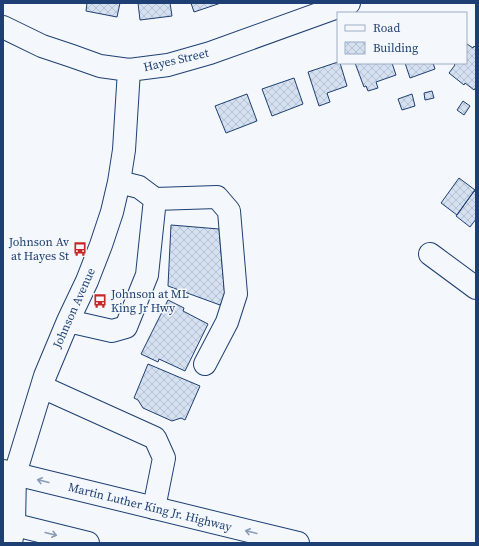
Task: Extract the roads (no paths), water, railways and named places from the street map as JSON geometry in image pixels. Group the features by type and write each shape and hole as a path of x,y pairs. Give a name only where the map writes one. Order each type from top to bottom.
{"street":[{"name":"Hayes Street","path":"3,27 42,46 100,66 129,70 168,65 210,53 349,3"},
{"name":"Johnson Avenue","path":"10,530 9,473 45,376 86,282 112,212 124,150 129,70"},
{"path":"119,182 139,187 156,200 217,197 229,211 236,294 227,322 205,364"},
{"path":"68,321 112,332 126,326 147,274 156,200"},
{"path":"430,254 476,288"},
{"path":"42,387 155,438 164,458 154,508"},
{"name":"Martin Luther King Jr. Highway","path":"9,473 298,543"},
{"path":"10,530 88,543"}],"place":[{"name":"Johnson Av at Hayes St","path":"80,249"},
{"name":"Johnson at ML King Jr Hwy","path":"100,301"}]}
